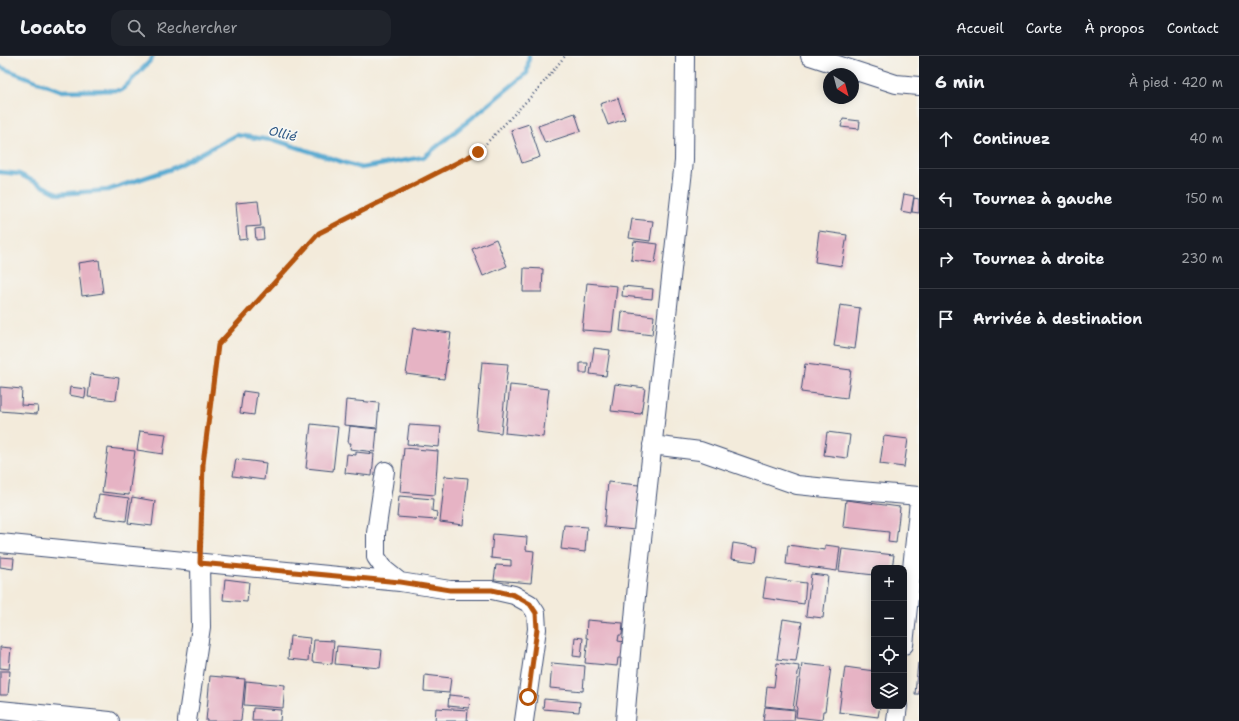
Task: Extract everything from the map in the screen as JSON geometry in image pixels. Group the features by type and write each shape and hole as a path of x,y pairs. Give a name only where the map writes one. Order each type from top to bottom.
{"street":[{"path":"625,721 637,585 684,161 685,56"},
{"path":"810,56 896,84 919,86"},
{"path":"652,445 700,451 798,484 919,496"},
{"path":"385,471 376,533 376,556 385,570 400,582"},
{"path":"905,637 919,501"},
{"path":"0,543 400,582 450,590 492,590 514,595 530,604 536,613 537,629 524,721"},
{"path":"187,721 201,627 200,563"},
{"path":"896,721 898,709"},
{"path":"9,714 110,721"}],"path":[{"path":"200,563 203,464 218,345 319,233 478,152 539,88 565,56"}],"building":[{"path":"618,98 625,119 608,125 600,104"},
{"path":"575,113 581,131 545,143 538,126"},
{"path":"843,119 860,121 859,129 841,127"},
{"path":"529,124 540,157 522,163 511,130"},
{"path":"904,194 914,196 911,213 901,211"},
{"path":"914,198 919,199 919,213 912,212"},
{"path":"258,201 261,226 246,227 247,239 239,240 236,203"},
{"path":"632,219 653,221 650,241 629,238"},
{"path":"263,228 264,239 256,240 255,229"},
{"path":"819,231 847,235 842,266 815,262"},
{"path":"496,239 507,266 483,276 472,249"},
{"path":"634,241 658,244 655,263 631,260"},
{"path":"99,260 103,293 82,296 78,263"},
{"path":"524,268 543,269 542,292 523,292"},
{"path":"587,283 617,286 612,332 582,330"},
{"path":"623,286 653,289 652,299 622,296"},
{"path":"840,305 860,308 855,349 834,346"},
{"path":"622,312 654,316 652,335 620,331"},
{"path":"413,328 451,333 444,379 406,374"},
{"path":"594,348 610,350 606,376 590,374"},
{"path":"482,362 508,364 501,433 476,430"},
{"path":"580,363 588,363 587,373 580,373"},
{"path":"805,364 851,370 847,398 801,392"},
{"path":"91,374 119,378 116,400 88,397"},
{"path":"615,384 645,388 641,414 611,411"},
{"path":"510,385 549,389 543,437 505,433"},
{"path":"0,387 22,389 21,405 38,406 37,414 0,411"},
{"path":"70,387 86,389 85,398 69,395"},
{"path":"243,391 257,393 254,415 240,413"},
{"path":"346,400 379,403 377,428 344,425"},
{"path":"311,424 338,427 333,471 306,468"},
{"path":"409,425 441,427 439,447 407,444"},
{"path":"350,426 377,429 375,452 350,449 351,443 348,443"},
{"path":"140,431 166,434 163,454 137,450"},
{"path":"827,432 850,435 847,458 824,455"},
{"path":"884,436 908,439 904,467 880,464"},
{"path":"108,448 135,451 129,495 102,492"},
{"path":"404,448 438,451 435,495 400,492"},
{"path":"356,452 374,454 372,476 345,473 347,454 356,455"},
{"path":"236,459 266,463 264,480 233,476"},
{"path":"445,476 468,478 463,525 440,522"},
{"path":"608,482 639,485 635,530 604,527"},
{"path":"99,494 129,498 126,521 95,517"},
{"path":"399,496 433,499 432,511 437,512 436,520 397,517"},
{"path":"132,497 155,501 152,526 128,523"},
{"path":"846,500 900,507 896,543 888,542 889,532 843,527"},
{"path":"564,525 587,527 585,552 561,549"},
{"path":"493,534 527,537 526,550 534,551 531,583 494,580 496,565 511,566 511,560 491,558"},
{"path":"733,543 758,547 756,562 731,559"},
{"path":"788,545 825,550 825,545 840,547 837,571 786,564"},
{"path":"842,549 894,555 892,565 871,565 871,575 839,571"},
{"path":"0,557 14,558 13,569 0,567"},
{"path":"811,574 828,576 823,618 806,616"},
{"path":"766,578 806,583 804,604 763,598"},
{"path":"225,579 249,582 247,602 223,600"},
{"path":"783,619 802,622 796,661 777,659"},
{"path":"587,620 623,623 622,635 619,635 618,641 624,642 622,658 618,658 617,666 585,663 588,638 586,638"},
{"path":"290,636 310,638 308,661 288,659"},
{"path":"575,637 583,638 581,657 573,656"},
{"path":"314,640 334,641 332,664 312,662"},
{"path":"337,646 382,650 380,668 335,664"},
{"path":"0,647 11,648 9,669 0,668"},
{"path":"552,663 585,666 583,691 550,688"},
{"path":"777,663 799,666 793,709 765,706 767,686 774,687"},
{"path":"918,663 919,694 915,694"},
{"path":"802,664 831,667 825,711 823,711 822,720 796,717"},
{"path":"845,667 871,671 871,709 879,709 878,717 839,712"},
{"path":"0,671 10,671 8,695 0,695"},
{"path":"425,675 451,678 449,693 424,691"},
{"path":"210,676 245,679 241,721 206,721"},
{"path":"246,681 285,685 283,708 244,705"},
{"path":"449,695 470,697 469,708 448,706"},
{"path":"544,699 580,702 579,712 543,709"},
{"path":"765,707 795,710 794,721 763,721"},
{"path":"253,708 281,710 280,721 252,721"},
{"path":"436,708 468,710 467,721 435,721"}],"waterway":[{"path":"0,67 62,91 122,90 151,60 153,56"},
{"name":"Ollié","path":"0,172 19,174 59,194 108,190 171,169 236,135 278,141 361,168 424,157 527,73 529,56"}],"route":[{"path":"478,152 319,233 218,345 203,464 200,563 400,582 450,590 492,590 514,595 530,604 536,613 537,629 528,697"}]}
